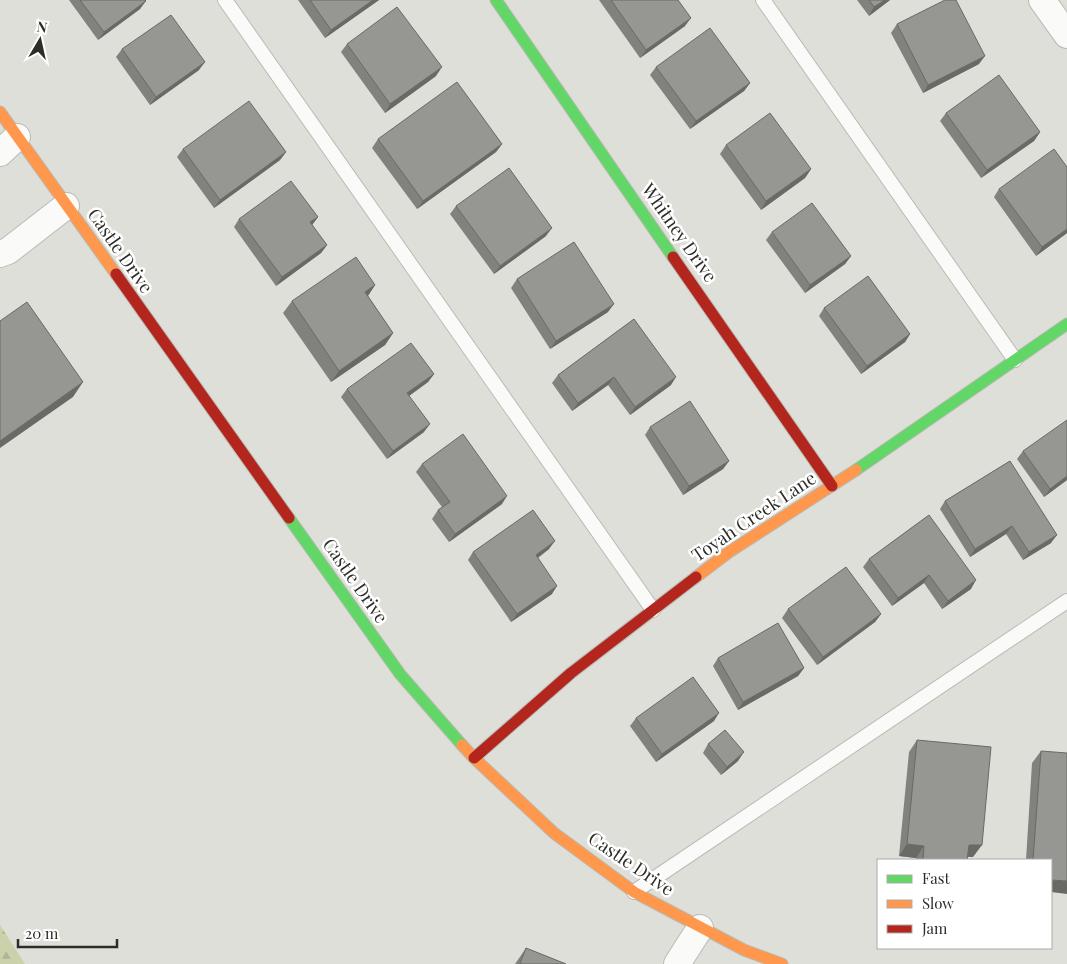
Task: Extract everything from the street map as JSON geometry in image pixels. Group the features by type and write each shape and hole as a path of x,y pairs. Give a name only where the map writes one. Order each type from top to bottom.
{"street":[{"name":"Whitney Drive","path":"496,0 832,486"},
{"path":"1042,0 1067,35"},
{"name":"Castle Drive","path":"0,112 9,145 66,206 400,674 474,758 554,833 634,892 744,950 782,964"},
{"path":"0,254 8,251 66,206"},
{"name":"Toyah Creek Lane","path":"474,758 571,673 729,552 832,486 1067,324"},
{"path":"677,964 700,928"}],"lane":[{"path":"225,0 653,610"},
{"path":"763,0 1015,360"},
{"path":"634,892 1067,601"}],"green space":[{"path":"0,925 25,964 0,964"}],"building":[{"path":"80,0 145,0 146,1 104,32"},
{"path":"310,0 373,0 331,30"},
{"path":"611,0 678,0 691,18 646,50"},
{"path":"869,0 885,0 874,7"},
{"path":"945,0 956,0 985,56 928,85 897,24"},
{"path":"397,7 442,67 390,104 347,44"},
{"path":"171,15 205,62 156,97 122,49"},
{"path":"710,28 750,83 696,121 656,67"},
{"path":"999,75 1040,132 987,170 946,113"},
{"path":"457,82 502,144 423,201 378,139"},
{"path":"249,101 286,152 220,200 183,149"},
{"path":"770,113 811,169 766,201 726,145"},
{"path":"1054,149 1067,167 1067,229 1042,247 999,189"},
{"path":"509,168 552,228 500,266 456,206"},
{"path":"291,181 318,217 310,222 327,245 282,277 239,219"},
{"path":"812,203 851,256 810,285 772,232"},
{"path":"574,242 614,304 556,341 517,279"},
{"path":"356,257 375,285 365,292 393,333 339,371 292,301"},
{"path":"868,276 910,334 867,366 824,308"},
{"path":"27,302 83,382 0,441 0,321"},
{"path":"634,319 676,377 635,407 614,377 578,403 558,375"},
{"path":"411,343 434,374 407,393 430,424 393,451 347,389"},
{"path":"690,401 729,461 689,486 650,427"},
{"path":"1067,420 1067,476 1050,489 1023,451"},
{"path":"463,434 507,496 455,534 438,510 450,502 422,464"},
{"path":"1010,461 1057,535 1029,552 1012,526 975,549 945,501"},
{"path":"533,510 555,541 536,555 557,586 517,614 473,552"},
{"path":"929,515 976,580 948,601 929,575 898,598 869,559"},
{"path":"846,567 881,614 823,657 788,609"},
{"path":"778,623 804,668 743,702 718,658"},
{"path":"693,677 719,713 662,754 636,718"},
{"path":"725,730 744,752 727,767 708,744"},
{"path":"917,740 991,747 982,845 969,845 967,859 923,859 924,846 907,844"},
{"path":"1041,751 1067,753 1067,881 1052,880 1052,859 1033,859"},
{"path":"526,948 566,964 520,964"}],"traffic: fast":[{"path":"496,0 673,257"},
{"path":"856,470 1067,324"},
{"path":"289,518 400,674 462,745"}],"traffic: slow":[{"path":"0,112 116,274"},
{"path":"696,577 729,552 856,470"},
{"path":"462,745 554,833 634,892 744,950 782,964"}],"traffic: jam":[{"path":"673,257 832,486"},
{"path":"116,274 289,518"},
{"path":"474,758 571,673 696,577"}]}
